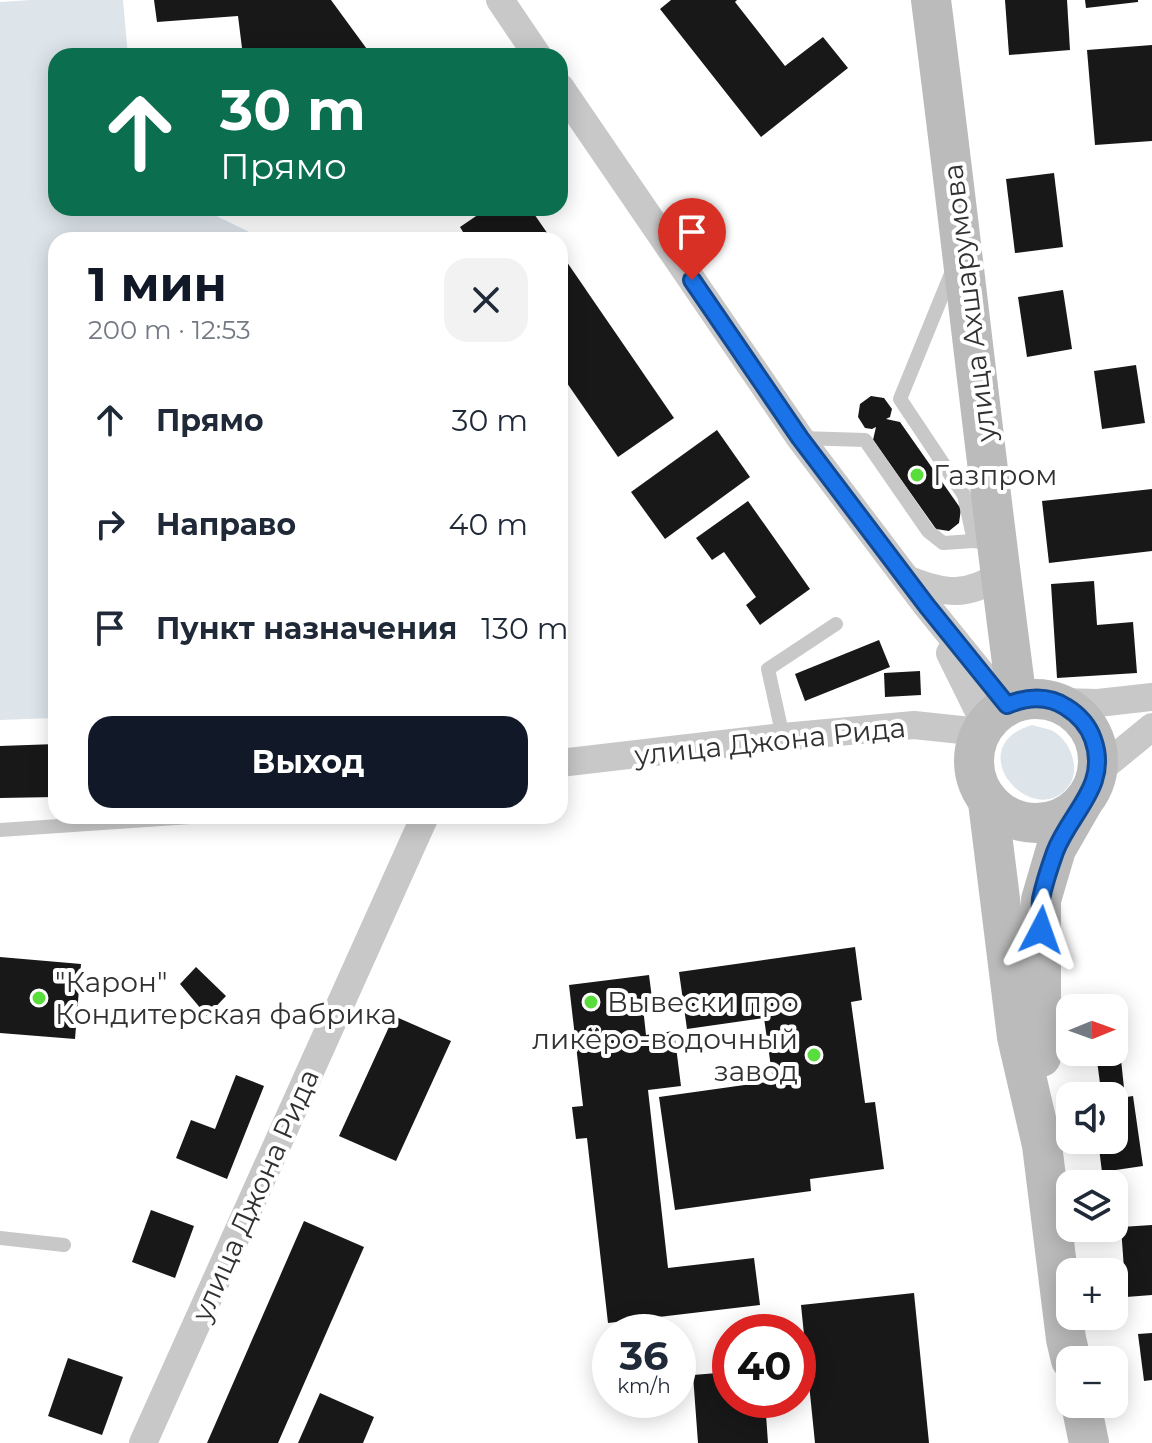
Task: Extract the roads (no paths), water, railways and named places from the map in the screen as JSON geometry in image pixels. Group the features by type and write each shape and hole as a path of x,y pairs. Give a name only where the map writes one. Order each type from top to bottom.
{"street":[{"path":"500,0 533,48"},
{"name":"улица Ахшарумова","path":"931,0 963,246 990,553 997,715"},
{"path":"568,99 800,438 909,580 997,715"},
{"path":"909,580 942,592 973,590 986,585 990,553"},
{"path":"1152,697 1098,703 1038,698 997,715 974,750 978,786 988,802 1005,815 1025,823 1047,822 1066,815 1090,787 1152,727"},
{"path":"1042,1145 1041,900 1056,849 1090,787 1097,751 1090,730 1077,714 1059,702"},
{"name":"улица Джона Рида","path":"568,762 997,715"},
{"path":"988,802 1017,1037 1042,1145 1068,1346"},
{"name":"улица Джона Рида","path":"143,1443 421,824"},
{"path":"1084,1418 1089,1443"}],"lane":[{"path":"963,246 900,399 964,495 990,553"},
{"path":"800,438 865,440 928,531 943,543 990,553"},
{"path":"783,737 768,669 836,624"},
{"path":"0,830 88,824"},
{"path":"0,1238 64,1245"}],"place":[{"name":"Газпром","path":"917,475"},
{"name":"\"Карон\" Кондитерская фабрика","path":"39,998"},
{"name":"Вывески про","path":"591,1002"},
{"name":"ликёро-водочный завод","path":"814,1055"}]}
